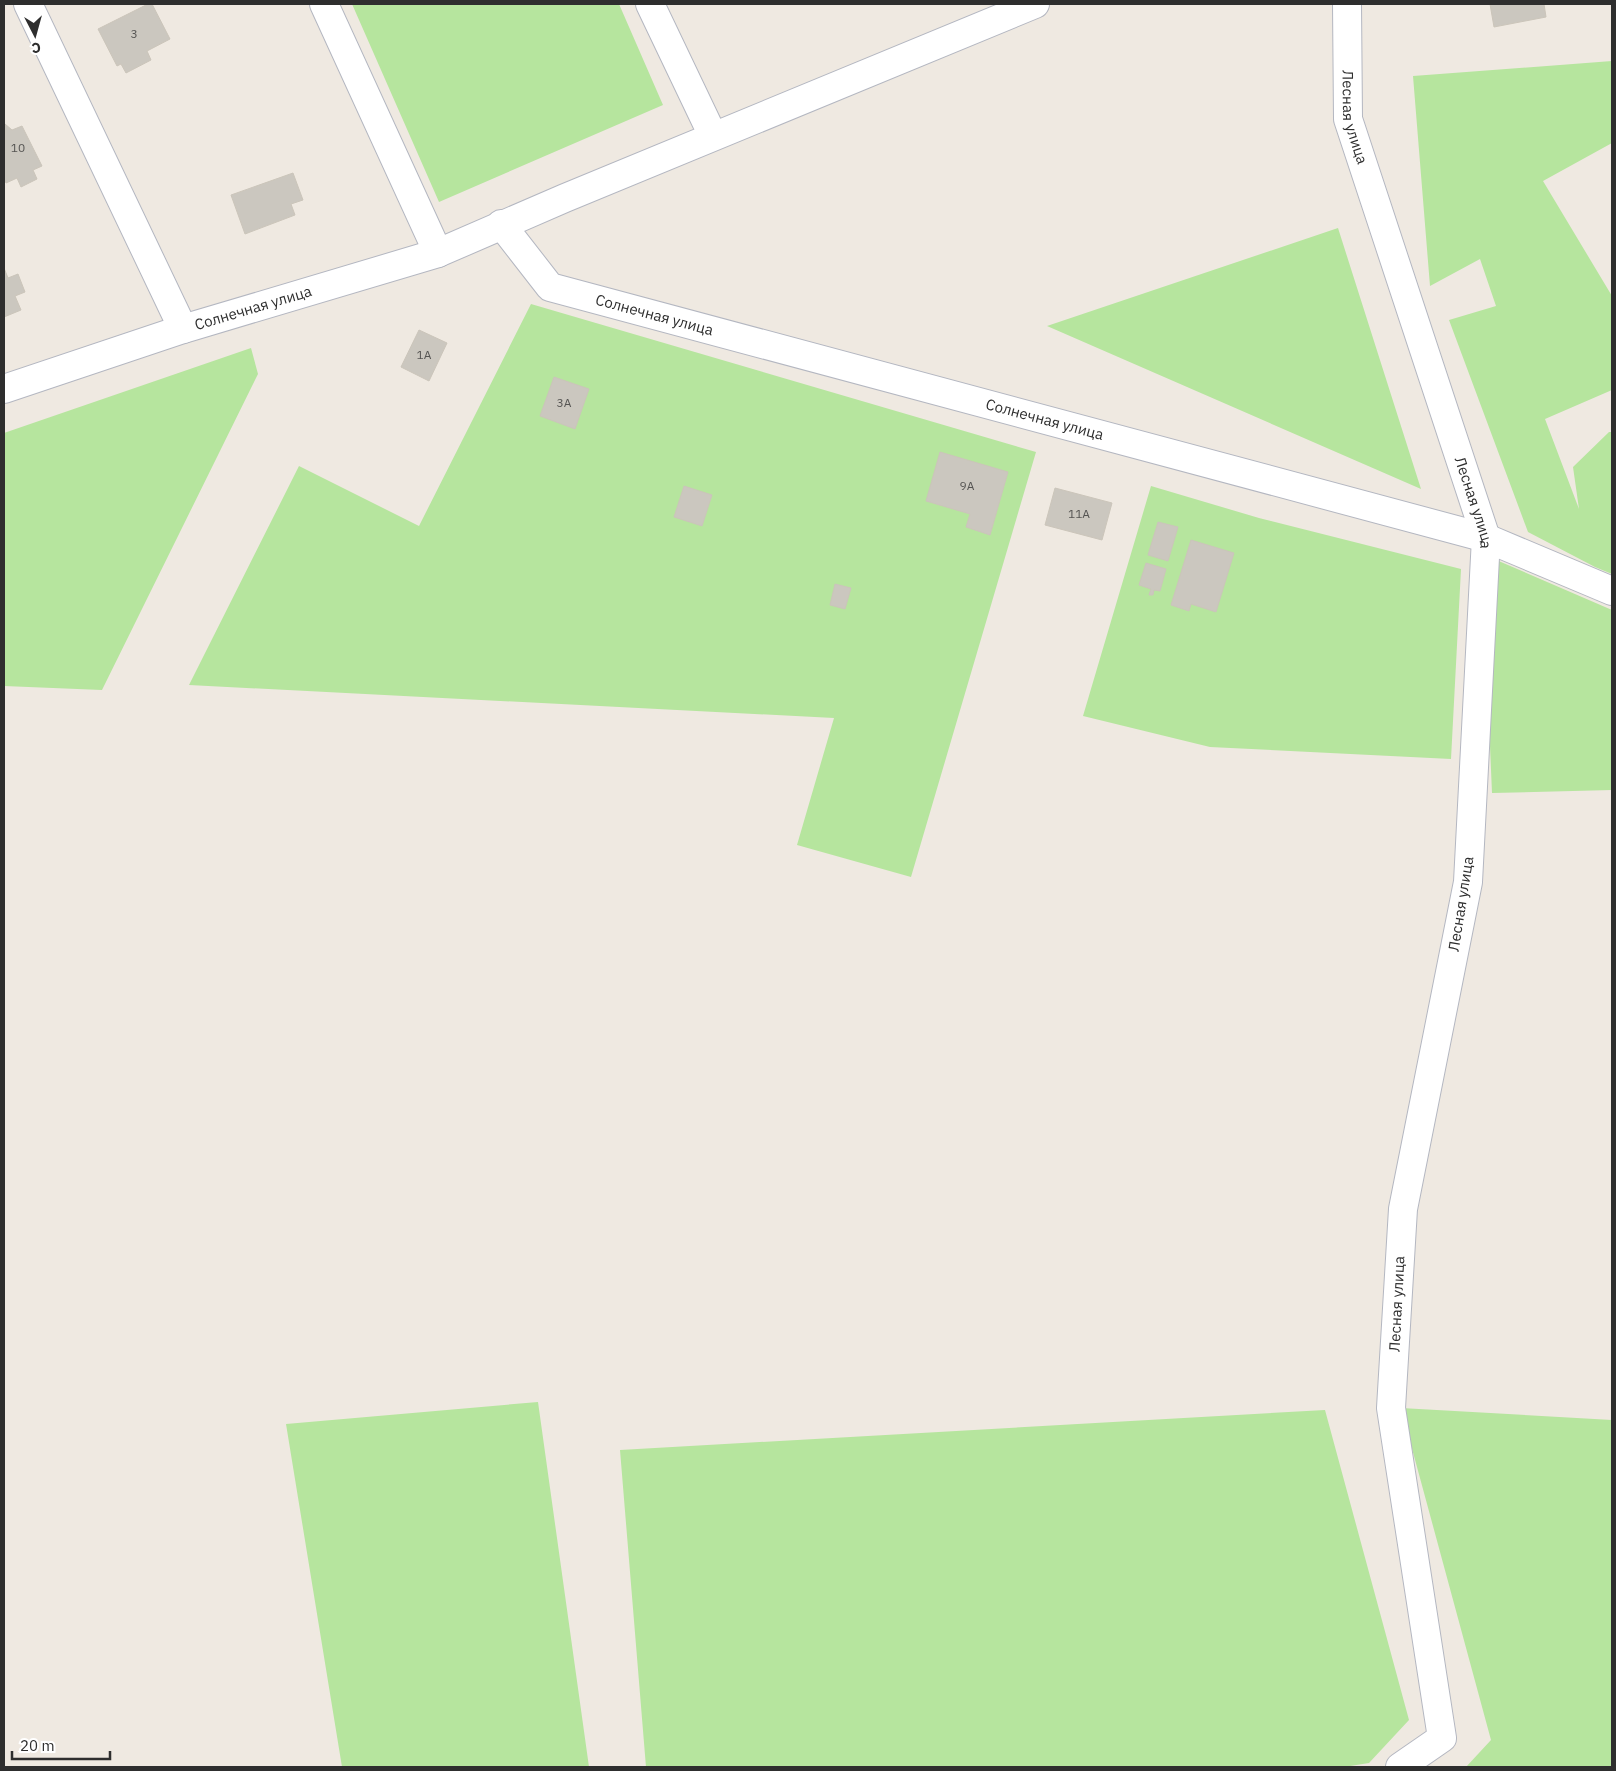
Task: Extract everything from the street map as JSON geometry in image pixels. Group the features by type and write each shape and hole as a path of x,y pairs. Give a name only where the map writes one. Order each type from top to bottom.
{"street":[{"path":"28,4 183,329"},
{"path":"324,4 438,253"},
{"path":"650,4 713,136"},
{"name":"Солнечная улица","path":"4,389 183,329 438,253 564,198 1035,4"},
{"name":"Лесная улица","path":"1347,4 1348,119 1486,538 1468,882 1403,1209 1391,1408 1442,1738 1400,1767"},
{"name":"Солнечная улица","path":"502,224 550,287 1486,538 1612,591"}],"green space":[{"path":"352,4 619,4 663,105 439,202"},
{"path":"1612,61 1612,143 1543,181 1612,296 1612,390 1545,419 1579,509 1573,467 1609,432 1612,432 1612,574 1528,532 1449,320 1496,306 1480,259 1430,286 1413,76"},
{"path":"1338,228 1421,489 1047,326"},
{"path":"531,304 1036,452 911,877 797,845 834,718 189,685 299,466 419,526"},
{"path":"251,348 258,374 102,690 4,686 4,433"},
{"path":"1151,486 1259,518 1461,569 1451,759 1210,747 1083,716"},
{"path":"1494,559 1612,610 1612,790 1492,793 1488,699"},
{"path":"538,1402 589,1767 342,1767 286,1424"},
{"path":"1401,1408 1612,1420 1612,1767 1466,1767 1491,1740"},
{"path":"1325,1410 1409,1720 1369,1763 1344,1767 646,1767 620,1450"}],"building":[{"path":"148,4 152,4 170,39 147,51 151,60 126,73 121,64 117,66 98,29"},
{"path":"1490,4 1544,4 1546,17 1494,27"},
{"path":"5,124 12,130 22,126 42,166 33,170 37,179 21,187 17,178 6,183 4,178"},
{"path":"293,173 303,200 291,204 295,215 245,234 231,195"},
{"path":"4,268 8,278 18,274 25,292 15,296 21,310 4,317"},
{"path":"419,330 447,343 429,381 401,367"},
{"path":"554,377 589,389 575,429 540,416"},
{"path":"940,452 1008,472 990,535 966,527 970,514 926,501"},
{"path":"684,486 712,495 702,526 674,517"},
{"path":"1055,488 1112,503 1102,540 1045,525"},
{"path":"1158,522 1178,527 1168,561 1148,555"},
{"path":"1191,540 1234,553 1216,612 1191,604 1189,611 1171,605"},
{"path":"1146,563 1166,569 1160,591 1154,590 1153,595 1149,595 1151,589 1139,585"},
{"path":"835,584 851,588 845,609 830,605"}]}
